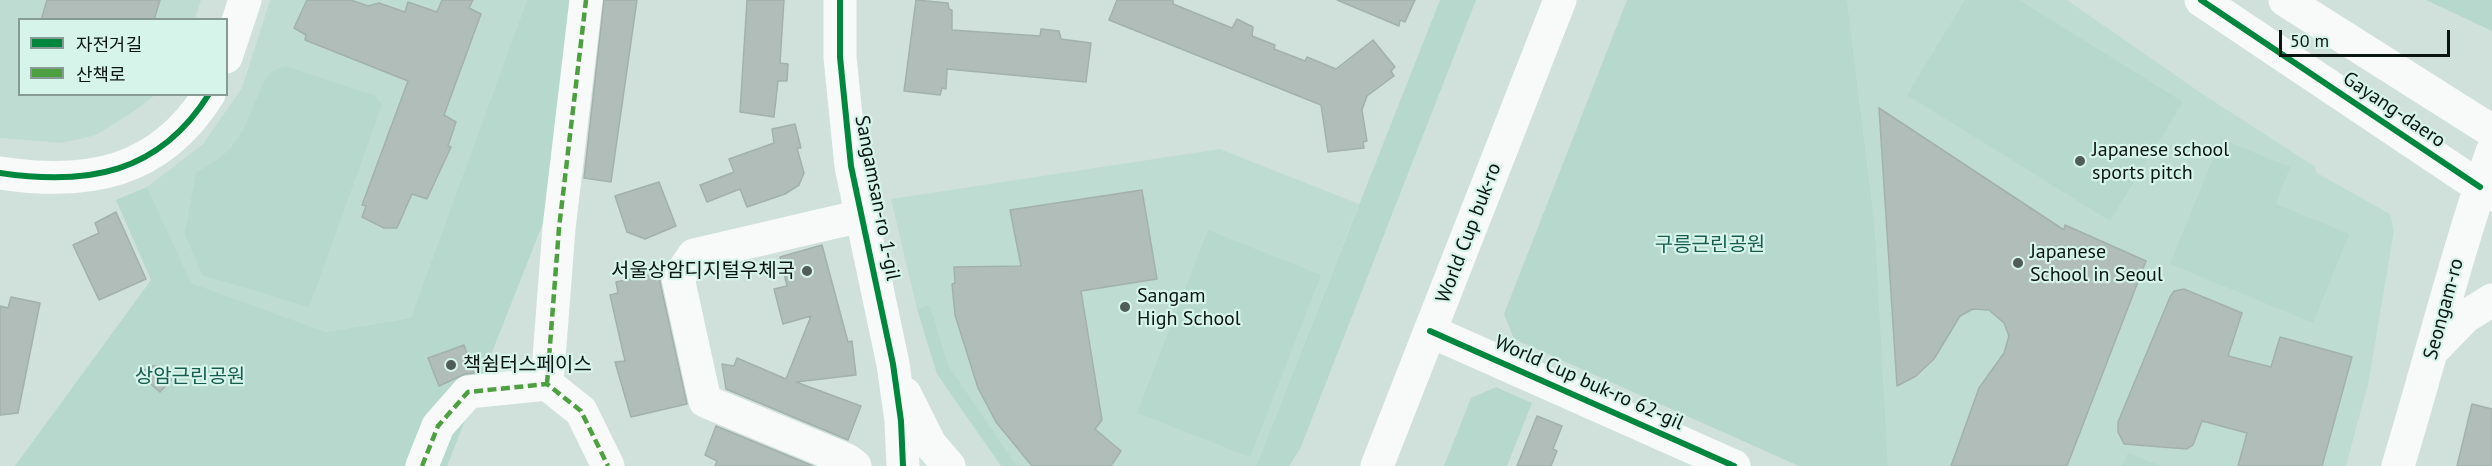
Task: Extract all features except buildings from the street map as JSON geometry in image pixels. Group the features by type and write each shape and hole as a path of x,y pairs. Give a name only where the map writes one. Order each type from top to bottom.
{"street":[{"path":"228,51 244,0"},
{"path":"547,384 559,228 586,0"},
{"name":"Sangamsan-ro 1-gil","path":"840,0 843,105 861,216 893,364"},
{"name":"World Cup buk-ro","path":"1377,466 1560,0"},
{"name":"Gayang-daero","path":"2201,0 2486,191"},
{"name":"Gayang-daero","path":"2285,0 2492,131"},
{"path":"0,173 60,179 111,171 135,163 179,134 208,96"},
{"name":"Seongam-ro","path":"2398,466 2486,191 2492,152"},
{"name":"Sangamsan-ro 1-gil","path":"855,466 846,460 705,401 678,278 694,255 861,216"},
{"path":"2434,349 2465,317 2492,300"},
{"name":"World Cup buk-ro 62-gil","path":"1430,331 1734,466"},
{"path":"893,364 901,420 903,466"},
{"path":"893,364 914,416 930,444 949,466"},
{"path":"422,466 438,426 468,392 547,384 580,411 608,466"}],"shaded area":[{"path":"0,0 201,0 195,18 18,18 18,96 154,96 96,135 62,143 0,138"},
{"path":"270,0 527,0 412,318 326,332 190,283 147,187 203,144 242,88"},
{"name":"Japanese School in Seoul","path":"1847,0 2067,0 2201,93 2314,166 2317,173 2390,214 2394,231 2369,380 2346,466 1888,466 1875,228"},
{"name":"Sangam High School","path":"1220,149 1359,204 1256,466 1017,466 948,365 930,306 917,309 891,199"}],"green space":[{"name":"상암근린공원","path":"527,0 579,0 547,213 447,466 15,466 151,280 116,200 147,187 191,283 326,332 411,318"},
{"path":"1440,0 1476,0 1300,449 1289,466 1256,466"},
{"name":"구릉근린공원","path":"1627,0 1847,0 1875,228 1888,466 1799,466 1514,339 1504,314"},
{"name":"Japanese school sports pitch","path":"1965,0 2019,0 2183,102 2110,221 1907,95"},
{"path":"2426,0 2492,0 2492,31"},
{"path":"285,66 376,96 382,105 309,307 202,275 185,234 196,172 227,152 243,130 270,72"},
{"path":"2221,139 2290,167 2276,204 2349,234 2313,323 2170,264"},
{"path":"1208,230 1321,275 1250,457 1137,413"},
{"path":"930,305 948,365 1017,466 1001,466 937,374 917,309"},
{"path":"1496,387 1532,403 1507,466 1444,466 1471,398"},
{"path":"2128,453 2161,466 2122,466"}],"marked path":[{"path":"547,384 559,228 586,0"},
{"path":"422,466 438,426 468,392 547,384 581,411 608,466"}],"cycle path":[{"path":"840,0 840,57 851,166 893,364 901,421 903,466"},
{"path":"2201,0 2480,187"},
{"path":"0,173 32,177 62,177 91,175 118,168 144,158 167,142 189,121 208,96"},
{"path":"1430,331 1734,466"}],"place":[{"name":"Japanese school sports pitch","path":"2080,161"},
{"name":"Japanese School in Seoul","path":"2018,263"},
{"name":"서울상암디지털우체국","path":"807,271"},
{"name":"Sangam High School","path":"1125,307"},
{"name":"책쉼터스페이스","path":"451,365"}]}
